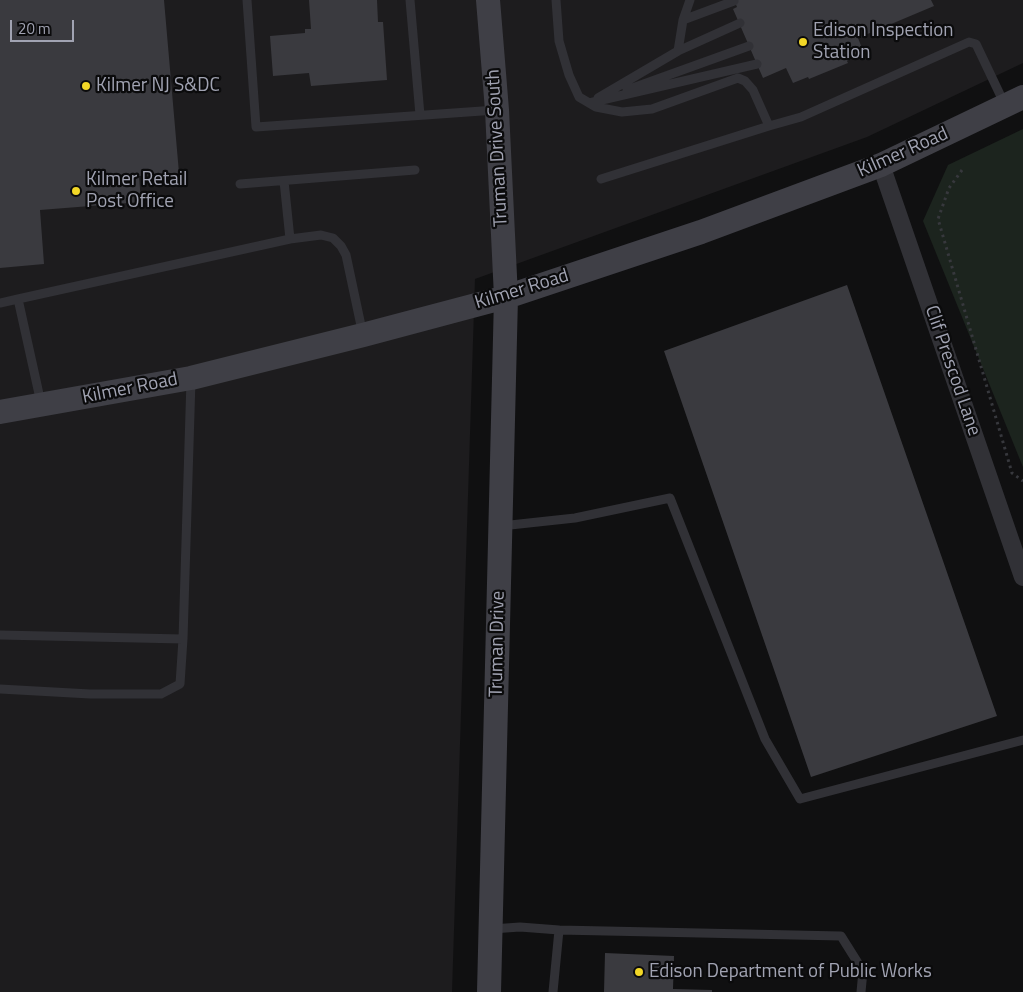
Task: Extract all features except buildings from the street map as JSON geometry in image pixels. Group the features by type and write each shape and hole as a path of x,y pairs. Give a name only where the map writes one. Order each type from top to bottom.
{"street":[{"name":"Truman Drive South","path":"488,0 497,110 506,297"},
{"name":"Kilmer Road","path":"0,412 191,378 506,297 701,232 881,165 1014,102"},
{"name":"Clif Prescod Lane","path":"881,165 1023,577"},
{"name":"Truman Drive","path":"489,992 506,297"}],"lane":[{"path":"247,0 256,127 497,110"},
{"path":"410,0 420,115"},
{"path":"556,0 559,41 579,97 596,107 622,112 652,109 738,78 745,81 753,90 769,126"},
{"path":"678,51 683,20 690,0"},
{"path":"683,20 734,1"},
{"path":"590,103 678,51 740,23"},
{"path":"601,179 801,117 969,42 976,44 1014,102"},
{"path":"590,103 749,46"},
{"path":"590,103 757,64"},
{"path":"240,184 415,170"},
{"path":"284,181 290,239"},
{"path":"0,303 290,239 321,235 333,238 346,254 363,335"},
{"path":"18,299 42,405"},
{"path":"0,689 90,694 161,694 180,684 191,378"},
{"path":"501,526 575,518 670,498 765,739 800,798 1023,740"},
{"path":"0,635 183,639"},
{"path":"490,929 520,927 559,930 841,936 862,971 861,992"},
{"path":"553,992 559,930"}],"path":[{"path":"962,170 949,188 938,219 1012,473 1023,481"}],"shaded area":[{"path":"0,0 1023,0 1023,63 867,137 475,279 452,992 0,992"},
{"path":"1023,129 1023,467 923,221 948,165"}],"place":[{"name":"Edison Inspection Station","path":"803,42"},
{"name":"Kilmer NJ S&DC","path":"86,86"},
{"name":"Kilmer Retail Post Office","path":"76,191"},
{"name":"Edison Department of Public Works","path":"639,972"}]}
